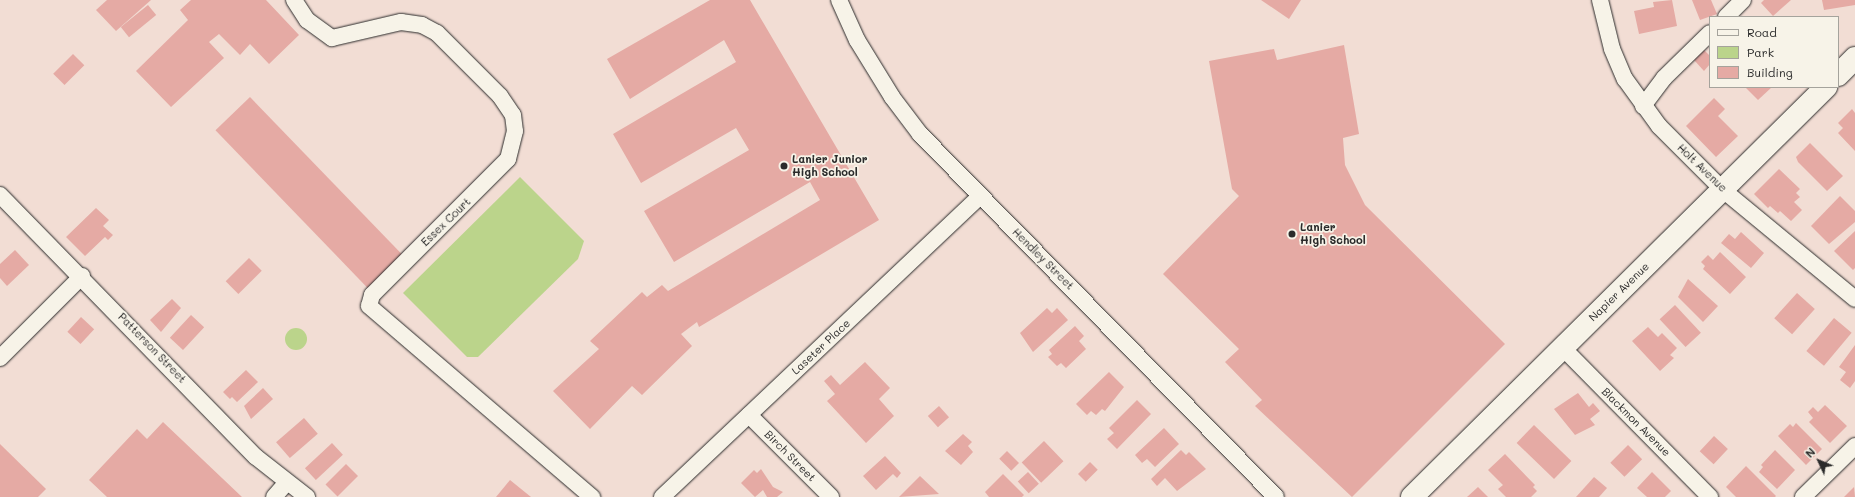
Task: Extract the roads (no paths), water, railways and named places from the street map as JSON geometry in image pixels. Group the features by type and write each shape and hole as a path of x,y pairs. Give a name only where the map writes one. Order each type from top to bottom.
{"street":[{"name":"Essex Court","path":"294,0 307,20 332,38 401,22 422,25 436,33 500,96 513,115 516,132 508,160 372,295 369,306 592,497"},
{"name":"Hendley Street","path":"839,0 857,40 892,97 920,134 1276,497"},
{"name":"Holt Avenue","path":"1600,0 1612,49 1643,106 1723,190 1855,299"},
{"path":"1727,16 1743,0"},
{"path":"1643,106 1664,78 1709,34"},
{"path":"1839,74 1855,58"},
{"name":"Napier Avenue","path":"1412,497 1825,88"},
{"name":"Patterson Street","path":"0,195 82,276 256,457 286,483 307,497"},
{"name":"Laseter Place","path":"662,497 980,196"},
{"path":"0,358 82,276"},
{"name":"Blackmon Avenue","path":"1562,348 1710,497"},
{"name":"Birch Street","path":"749,415 831,497"},
{"path":"1803,497 1855,446"},
{"path":"274,497 286,483"}],"place":[{"name":"Lanier Junior High School","path":"784,166"},
{"name":"Lanier High School","path":"1292,234"}]}
